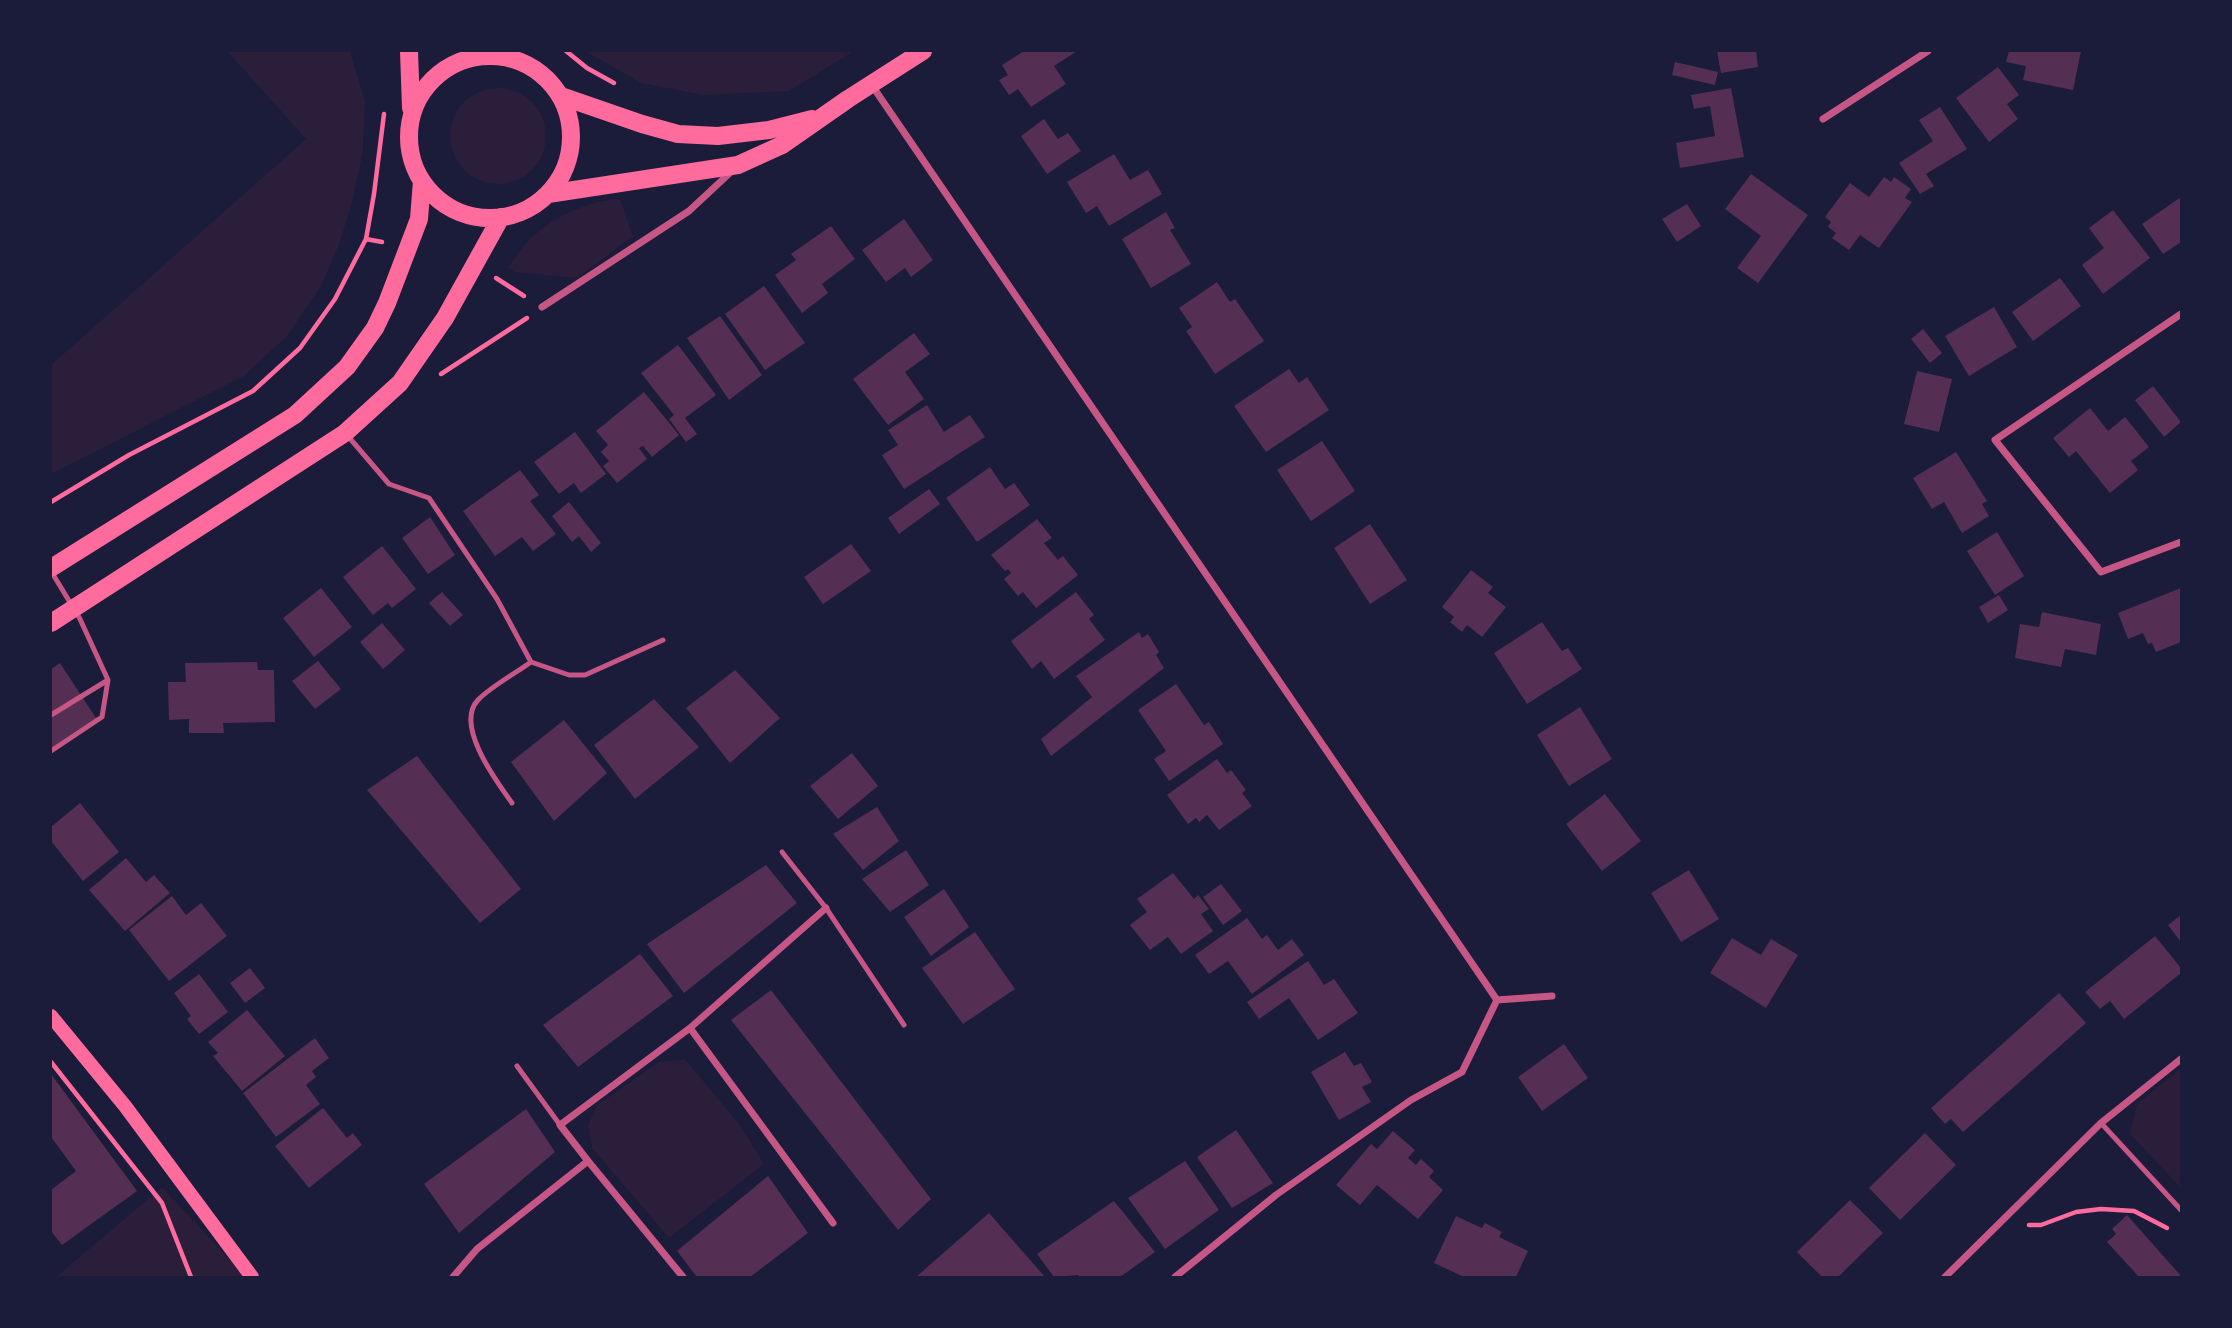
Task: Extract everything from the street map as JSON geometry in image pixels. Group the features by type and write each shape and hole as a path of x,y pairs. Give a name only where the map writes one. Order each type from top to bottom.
{"main road":[{"path":"409,51 409,138 412,161 422,181 437,198 456,210 478,217 501,217 534,205 548,194 564,172 571,147 570,121 561,96 548,79 509,54 486,55 461,61 439,73 422,92 411,115"},
{"path":"548,194 738,165 782,145 923,51"},
{"path":"561,96 678,134 718,136 769,130 822,116"},
{"path":"51,570 295,415 347,367 362,349 387,303 419,219 422,181"},
{"path":"51,623 76,614 345,433 400,383 445,318 501,217"},
{"path":"51,1016 125,1106 252,1277"}],"street":[{"path":"1823,119 1928,51"},
{"path":"871,84 1497,1000"},
{"path":"542,307 689,211 738,165"},
{"path":"2181,314 1995,440 2101,572 2181,542"},
{"path":"683,1277 560,1125 690,1028 826,908"},
{"path":"1497,1000 1552,996"},
{"path":"1175,1277 1276,1195 1411,1100 1462,1072 1497,1000"},
{"path":"690,1028 833,1223"},
{"path":"1945,1277 2101,1123 2181,1059"},
{"path":"453,1277 477,1249 588,1161"}],"lane":[{"path":"345,433 389,485 429,498 497,599 531,662 569,675 585,675 663,640"},
{"path":"51,570 108,680 102,717 51,751"},
{"path":"512,803 483,761 472,730 471,713 477,701 531,662"},
{"path":"51,715 108,680"},
{"path":"782,852 826,908 904,1025"},
{"path":"517,1066 560,1125"},
{"path":"2101,1123 2181,1210"}],"path":[{"path":"51,502 129,455 253,391 300,348 335,299 366,239 385,102"},
{"path":"51,1062 162,1203 191,1277"},
{"path":"1996,1227 2041,1225 2076,1212 2101,1209 2134,1211 2175,1232"}],"shaded area":[{"path":"227,51 350,51 365,101 363,151 353,199 339,245 321,286 288,335 244,376 51,474 51,365 306,139"},
{"path":"585,51 854,51 789,91 703,95 641,83"},
{"path":"498,88 516,91 532,102 543,118 546,136 543,154 532,170 516,181 498,184 480,181 464,170 453,154 450,136 453,118 464,102 480,91"},
{"path":"620,199 633,236 577,278 514,272 508,267 538,232 556,219 587,205"},
{"path":"685,1059 740,1125 764,1164 669,1238 592,1148 588,1125 597,1105 659,1062"},
{"path":"2181,1068 2181,1188 2130,1134 2137,1104"},
{"path":"162,1187 246,1277 56,1277"}],"building":[{"path":"1024,51 1077,51 1054,66 1066,84 1031,107 1018,89 1009,95 999,80 1008,75 1002,65"},
{"path":"1717,51 1756,51 1758,67 1721,73"},
{"path":"2009,51 2081,51 2073,90 2023,80 2026,66 2006,62"},
{"path":"1675,62 1718,72 1715,85 1672,75"},
{"path":"1998,67 2019,95 2007,104 2018,119 1989,142 1956,98"},
{"path":"1731,88 1744,157 1680,168 1676,143 1715,136 1710,106 1694,109 1691,95"},
{"path":"1940,107 1967,149 1926,174 1934,186 1920,194 1899,163 1933,141 1919,120"},
{"path":"1044,119 1058,139 1068,133 1081,151 1047,174 1021,136"},
{"path":"1114,154 1130,180 1148,170 1162,194 1109,226 1097,206 1086,213 1067,182"},
{"path":"1751,174 1808,215 1758,283 1737,268 1761,236 1725,209"},
{"path":"1884,177 1891,182 1894,177 1911,189 1905,198 1912,202 1879,248 1860,235 1849,250 1832,238 1836,233 1828,227 1831,222 1825,217 1850,183 1869,197"},
{"path":"2181,197 2181,242 2163,254 2142,224"},
{"path":"1687,204 1701,226 1677,242 1662,219"},
{"path":"2113,210 2150,258 2103,294 2082,265 2104,248 2089,228"},
{"path":"1166,212 1175,228 1170,230 1191,264 1151,288 1122,239"},
{"path":"904,219 933,260 911,277 905,268 886,282 862,250"},
{"path":"831,226 855,259 822,284 828,293 802,313 775,275 796,260 791,254"},
{"path":"2060,278 2081,306 2033,341 2012,312"},
{"path":"1217,282 1230,302 1235,299 1264,341 1215,374 1186,331 1192,327 1179,308"},
{"path":"764,286 805,343 765,370 725,314"},
{"path":"1994,307 2017,347 1969,376 1945,336"},
{"path":"720,316 762,375 729,400 687,338"},
{"path":"1923,329 1942,353 1930,363 1911,339"},
{"path":"914,333 930,354 905,372 924,399 888,425 853,379"},
{"path":"678,345 716,395 685,418 697,434 686,442 669,419 674,415 641,373"},
{"path":"1289,369 1299,383 1307,377 1329,410 1266,452 1234,406"},
{"path":"1917,371 1952,379 1939,432 1904,424"},
{"path":"2153,386 2181,422 2164,437 2135,400"},
{"path":"644,392 679,435 652,457 643,446 639,448 647,459 617,483 603,466 609,461 601,452 608,445 596,431"},
{"path":"927,405 944,432 970,415 985,437 904,489 882,455 898,445 888,430"},
{"path":"2090,408 2108,431 2125,417 2149,447 2131,461 2138,470 2110,493 2076,451 2069,457 2053,438"},
{"path":"575,432 606,474 581,493 574,483 559,494 534,462"},
{"path":"1322,441 1355,491 1311,521 1277,470"},
{"path":"1956,452 1987,501 1982,504 1989,516 1962,533 1944,502 1932,509 1913,478"},
{"path":"990,467 1005,489 1014,483 1030,505 977,542 946,498"},
{"path":"520,470 539,495 530,501 556,534 533,551 522,537 495,556 463,511"},
{"path":"929,489 940,504 899,534 888,518"},
{"path":"569,502 601,543 591,552 579,536 572,542 552,516"},
{"path":"430,517 455,555 428,574 402,538"},
{"path":"1037,519 1052,538 1044,543 1058,560 1063,556 1078,575 1036,608 1023,592 1018,596 1004,579 1011,573 1008,569 1005,571 991,555"},
{"path":"1370,524 1407,580 1370,604 1334,548"},
{"path":"1997,532 2024,576 1995,595 1967,551"},
{"path":"851,544 871,571 823,604 804,577"},
{"path":"382,546 416,589 392,608 388,603 373,615 343,577"},
{"path":"1471,570 1493,587 1488,593 1506,607 1482,637 1467,625 1462,632 1450,622 1454,617 1442,607"},
{"path":"321,588 352,627 314,657 283,618"},
{"path":"2181,588 2181,642 2156,652 2143,633 2128,639 2118,613"},
{"path":"442,592 463,615 450,626 429,603"},
{"path":"1076,592 1094,615 1089,619 1105,640 1054,679 1041,661 1032,669 1011,641"},
{"path":"1999,595 2008,610 1988,623 1979,607"},
{"path":"2042,612 2101,624 2096,655 2065,649 2061,667 2015,658 2020,624 2039,627"},
{"path":"1542,622 1562,651 1568,648 1582,669 1527,704 1494,653"},
{"path":"382,623 405,650 383,669 360,642"},
{"path":"1139,632 1142,638 1148,634 1159,652 1156,655 1164,668 1051,756 1041,739 1092,697 1076,676"},
{"path":"318,661 341,689 315,709 292,681"},
{"path":"257,662 258,670 274,670 275,722 223,723 224,733 189,733 189,719 169,720 168,682 186,682 185,663"},
{"path":"60,663 98,721 51,751 51,669"},
{"path":"735,670 780,718 730,763 686,708"},
{"path":"1176,684 1204,725 1209,722 1223,744 1169,781 1154,759 1166,751 1138,710"},
{"path":"654,699 699,747 635,799 594,745"},
{"path":"1580,707 1612,759 1569,786 1537,735"},
{"path":"564,720 607,773 554,821 511,762"},
{"path":"852,753 878,786 838,819 810,786"},
{"path":"417,756 521,889 480,923 367,790"},
{"path":"1217,759 1227,773 1231,770 1246,790 1242,793 1252,806 1219,830 1207,815 1199,822 1196,818 1188,824 1167,795"},
{"path":"1605,794 1641,841 1602,871 1566,824"},
{"path":"80,803 119,852 83,881 51,841 51,827"},
{"path":"877,807 899,841 863,870 833,834"},
{"path":"906,850 929,885 890,912 862,879"},
{"path":"126,858 146,882 154,875 170,893 125,931 89,890"},
{"path":"766,865 797,903 684,993 647,944"},
{"path":"1689,870 1719,919 1681,942 1651,893"},
{"path":"1173,873 1194,899 1198,895 1209,909 1201,914 1213,931 1181,954 1168,937 1150,950 1130,925 1147,912 1137,899"},
{"path":"1221,884 1242,911 1223,925 1203,897"},
{"path":"944,889 969,927 931,956 904,917"},
{"path":"172,896 186,915 201,903 227,936 169,981 129,930"},
{"path":"2181,915 2181,942 2168,925"},
{"path":"1247,918 1262,939 1267,935 1278,950 1292,939 1304,955 1252,994 1228,961 1209,974 1195,955"},
{"path":"975,932 1015,989 963,1024 922,968"},
{"path":"2155,936 2181,968 2181,973 2124,1019 2110,1001 2100,1009 2085,992"},
{"path":"1732,938 1761,955 1771,939 1798,955 1766,1008 1710,973"},
{"path":"640,954 673,996 578,1067 543,1025"},
{"path":"1308,961 1324,985 1334,979 1358,1013 1318,1040 1289,998 1259,1019 1247,1002"},
{"path":"250,968 265,988 245,1003 230,983"},
{"path":"199,974 228,1012 199,1034 187,1019 191,1016 174,993"},
{"path":"771,990 931,1199 898,1230 731,1020"},
{"path":"2059,993 2086,1023 1963,1132 1951,1119 1945,1124 1931,1108"},
{"path":"247,1010 285,1056 242,1091 213,1056 218,1053 208,1042"},
{"path":"315,1038 329,1058 312,1071 316,1077 306,1085 320,1104 276,1137 243,1093"},
{"path":"1564,1044 1588,1078 1542,1111 1518,1077"},
{"path":"1345,1052 1354,1066 1361,1063 1372,1082 1362,1087 1371,1102 1339,1120 1311,1072"},
{"path":"51,1074 137,1191 62,1245 51,1231 51,1190 76,1171 51,1137"},
{"path":"323,1108 347,1138 353,1133 362,1145 309,1188 275,1146"},
{"path":"526,1109 555,1152 459,1233 424,1184"},
{"path":"1236,1130 1273,1183 1232,1208 1197,1157"},
{"path":"1393,1131 1415,1150 1408,1158 1416,1165 1421,1159 1434,1171 1429,1177 1443,1190 1418,1219 1377,1185 1360,1205 1336,1185 1371,1144 1377,1149"},
{"path":"1925,1133 1956,1165 1900,1220 1869,1188"},
{"path":"1185,1161 1219,1210 1165,1249 1128,1198"},
{"path":"768,1176 808,1233 750,1277 697,1277 677,1251"},
{"path":"1850,1200 1883,1233 1838,1277 1822,1277 1797,1252"},
{"path":"1114,1201 1155,1252 1120,1277 1054,1277 1037,1254"},
{"path":"989,1213 1045,1277 916,1277"},
{"path":"2127,1215 2181,1277 2139,1277 2107,1242 2116,1234 2112,1229"},
{"path":"1456,1216 1482,1228 1485,1223 1502,1232 1499,1237 1528,1251 1516,1277 1464,1277 1434,1263"}]}
